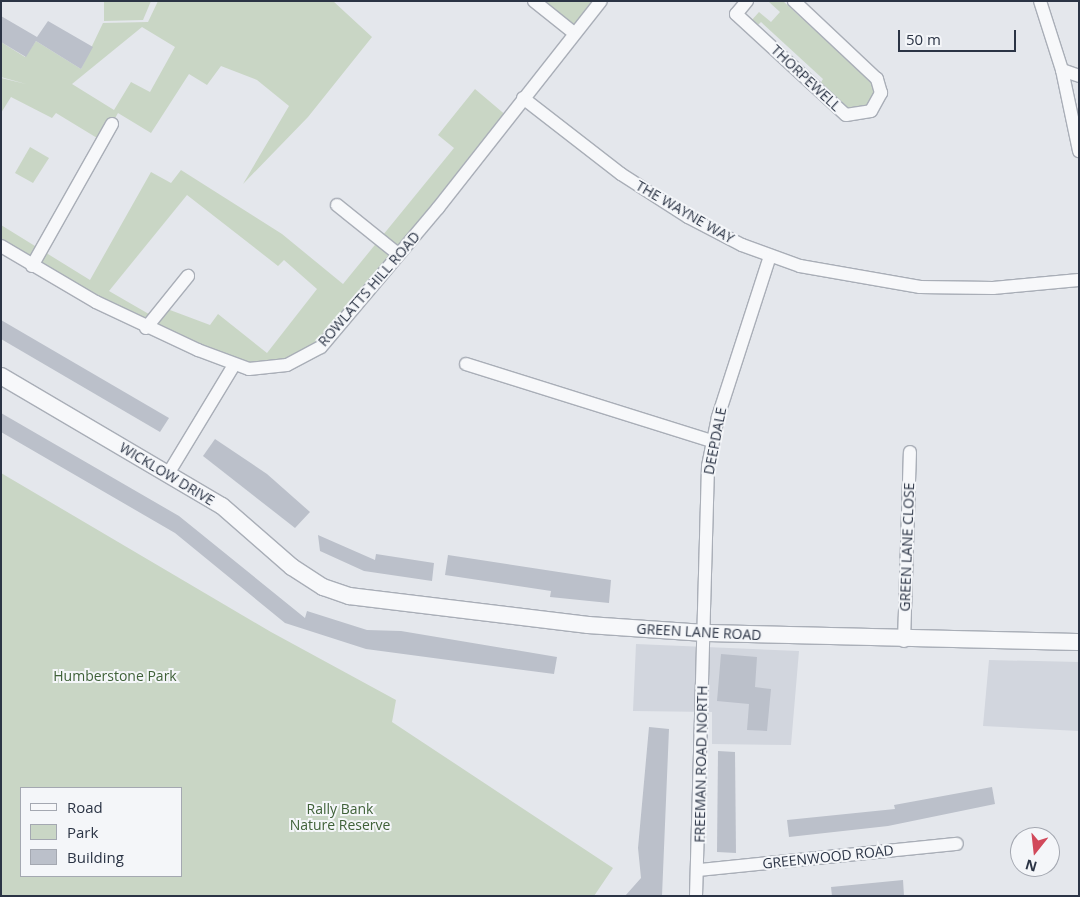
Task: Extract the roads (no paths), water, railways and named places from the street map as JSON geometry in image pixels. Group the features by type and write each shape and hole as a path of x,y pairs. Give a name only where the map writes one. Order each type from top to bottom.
{"street":[{"path":"534,1 574,34"},
{"name":"ROWLATTS HILL ROAD","path":"1,246 32,266 146,328 234,365 250,369 287,366 321,347 601,1"},
{"name":"THORPEWELL","path":"748,1 736,14 846,115 871,111 881,93 877,79 794,1"},
{"path":"1040,1 1062,70 1079,151"},
{"path":"1062,70 1079,76"},
{"name":"THE WAYNE WAY","path":"523,98 662,201 714,232 770,256 831,274 920,287 993,288 1079,280"},
{"path":"32,266 112,124"},
{"path":"337,205 398,254"},
{"name":"DEEPDALE","path":"705,633 706,492 712,441 770,256"},
{"path":"146,328 188,276"},
{"path":"466,364 712,441"},
{"path":"168,474 234,365"},
{"name":"WICKLOW DRIVE","path":"1,376 222,506 292,567 323,586"},
{"name":"GREEN LANE CLOSE","path":"904,641 910,452"},
{"name":"GREEN LANE ROAD","path":"323,586 377,602 705,633 904,641 1079,642"},
{"name":"FREEMAN ROAD NORTH","path":"696,896 699,870 705,633"},
{"name":"GREENWOOD ROAD","path":"699,870 957,844"}],"park label":[{"name":"Humberstone Park","path":"115,676"},
{"name":"Rally Bank Nature Reserve","path":"340,818"}]}
